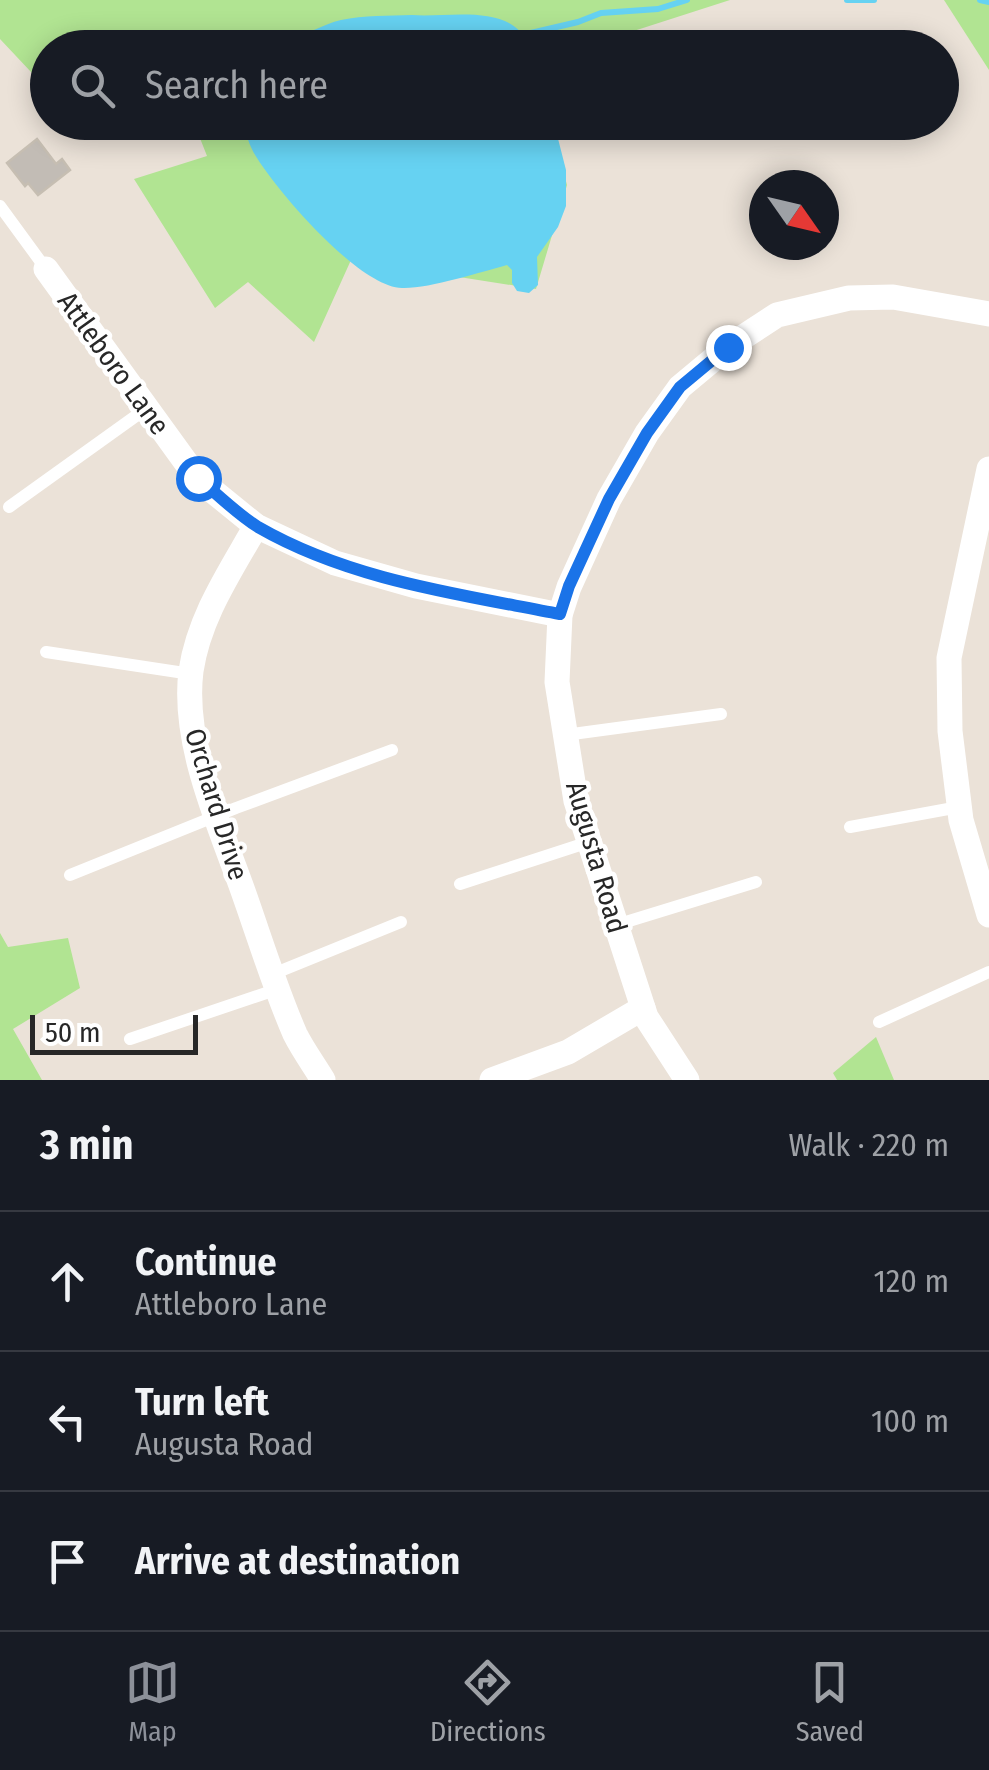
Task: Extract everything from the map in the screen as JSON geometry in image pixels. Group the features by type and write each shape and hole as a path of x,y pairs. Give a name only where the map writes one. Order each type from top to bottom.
{"street":[{"name":"Attleboro Lane","path":"46,269 198,478 256,526 336,564 416,586 560,614"},
{"name":"Augusta Road","path":"687,1080 642,1008 576,801 557,682 560,614 569,586 609,499 647,433 680,387 728,347 777,315 849,298 894,297 989,314"},
{"path":"989,469 949,658 950,732 959,806 979,849 989,915"},
{"name":"Orchard Drive","path":"256,526 210,607 194,654 189,707 198,756 217,817 276,982 296,1037 323,1080"},
{"path":"492,1080 533,1073 642,1008"}],"lane":[{"path":"0,206 46,269"},
{"path":"9,507 147,408"},
{"path":"46,652 191,674"},
{"path":"565,735 721,714"},
{"path":"70,875 392,750"},
{"path":"850,827 959,806"},
{"path":"460,884 589,842"},
{"path":"616,925 756,882"},
{"path":"130,1039 276,982 401,922"},
{"path":"879,1022 989,972"}],"green space":[{"path":"0,0 730,0 637,30 30,30 30,71 0,39"},
{"path":"944,0 989,0 989,70"},
{"path":"201,140 555,140 567,185 536,289 351,260 314,342 248,282 215,308 134,179 207,156"},
{"path":"0,933 8,947 68,938 80,988 13,1029 42,1080 0,1080"},
{"path":"876,1037 894,1080 837,1080 833,1073"}],"water":[{"path":"479,15 510,23 518,30 314,30 368,16"},
{"path":"248,140 558,140 566,170 566,206 558,227 537,257 538,285 529,293 517,291 507,265 454,280 402,288 384,284 343,256 283,193"}],"building":[{"path":"38,140 56,164 62,159 70,170 38,195 28,183 25,186 7,163"}],"waterway":[{"path":"544,30 601,13 658,9 687,0"},
{"path":"847,0 874,0"},
{"path":"980,0 989,2"}],"route":[{"path":"198,478 256,526 336,564 416,586 560,614 609,499 647,433 680,387 728,347"}]}
